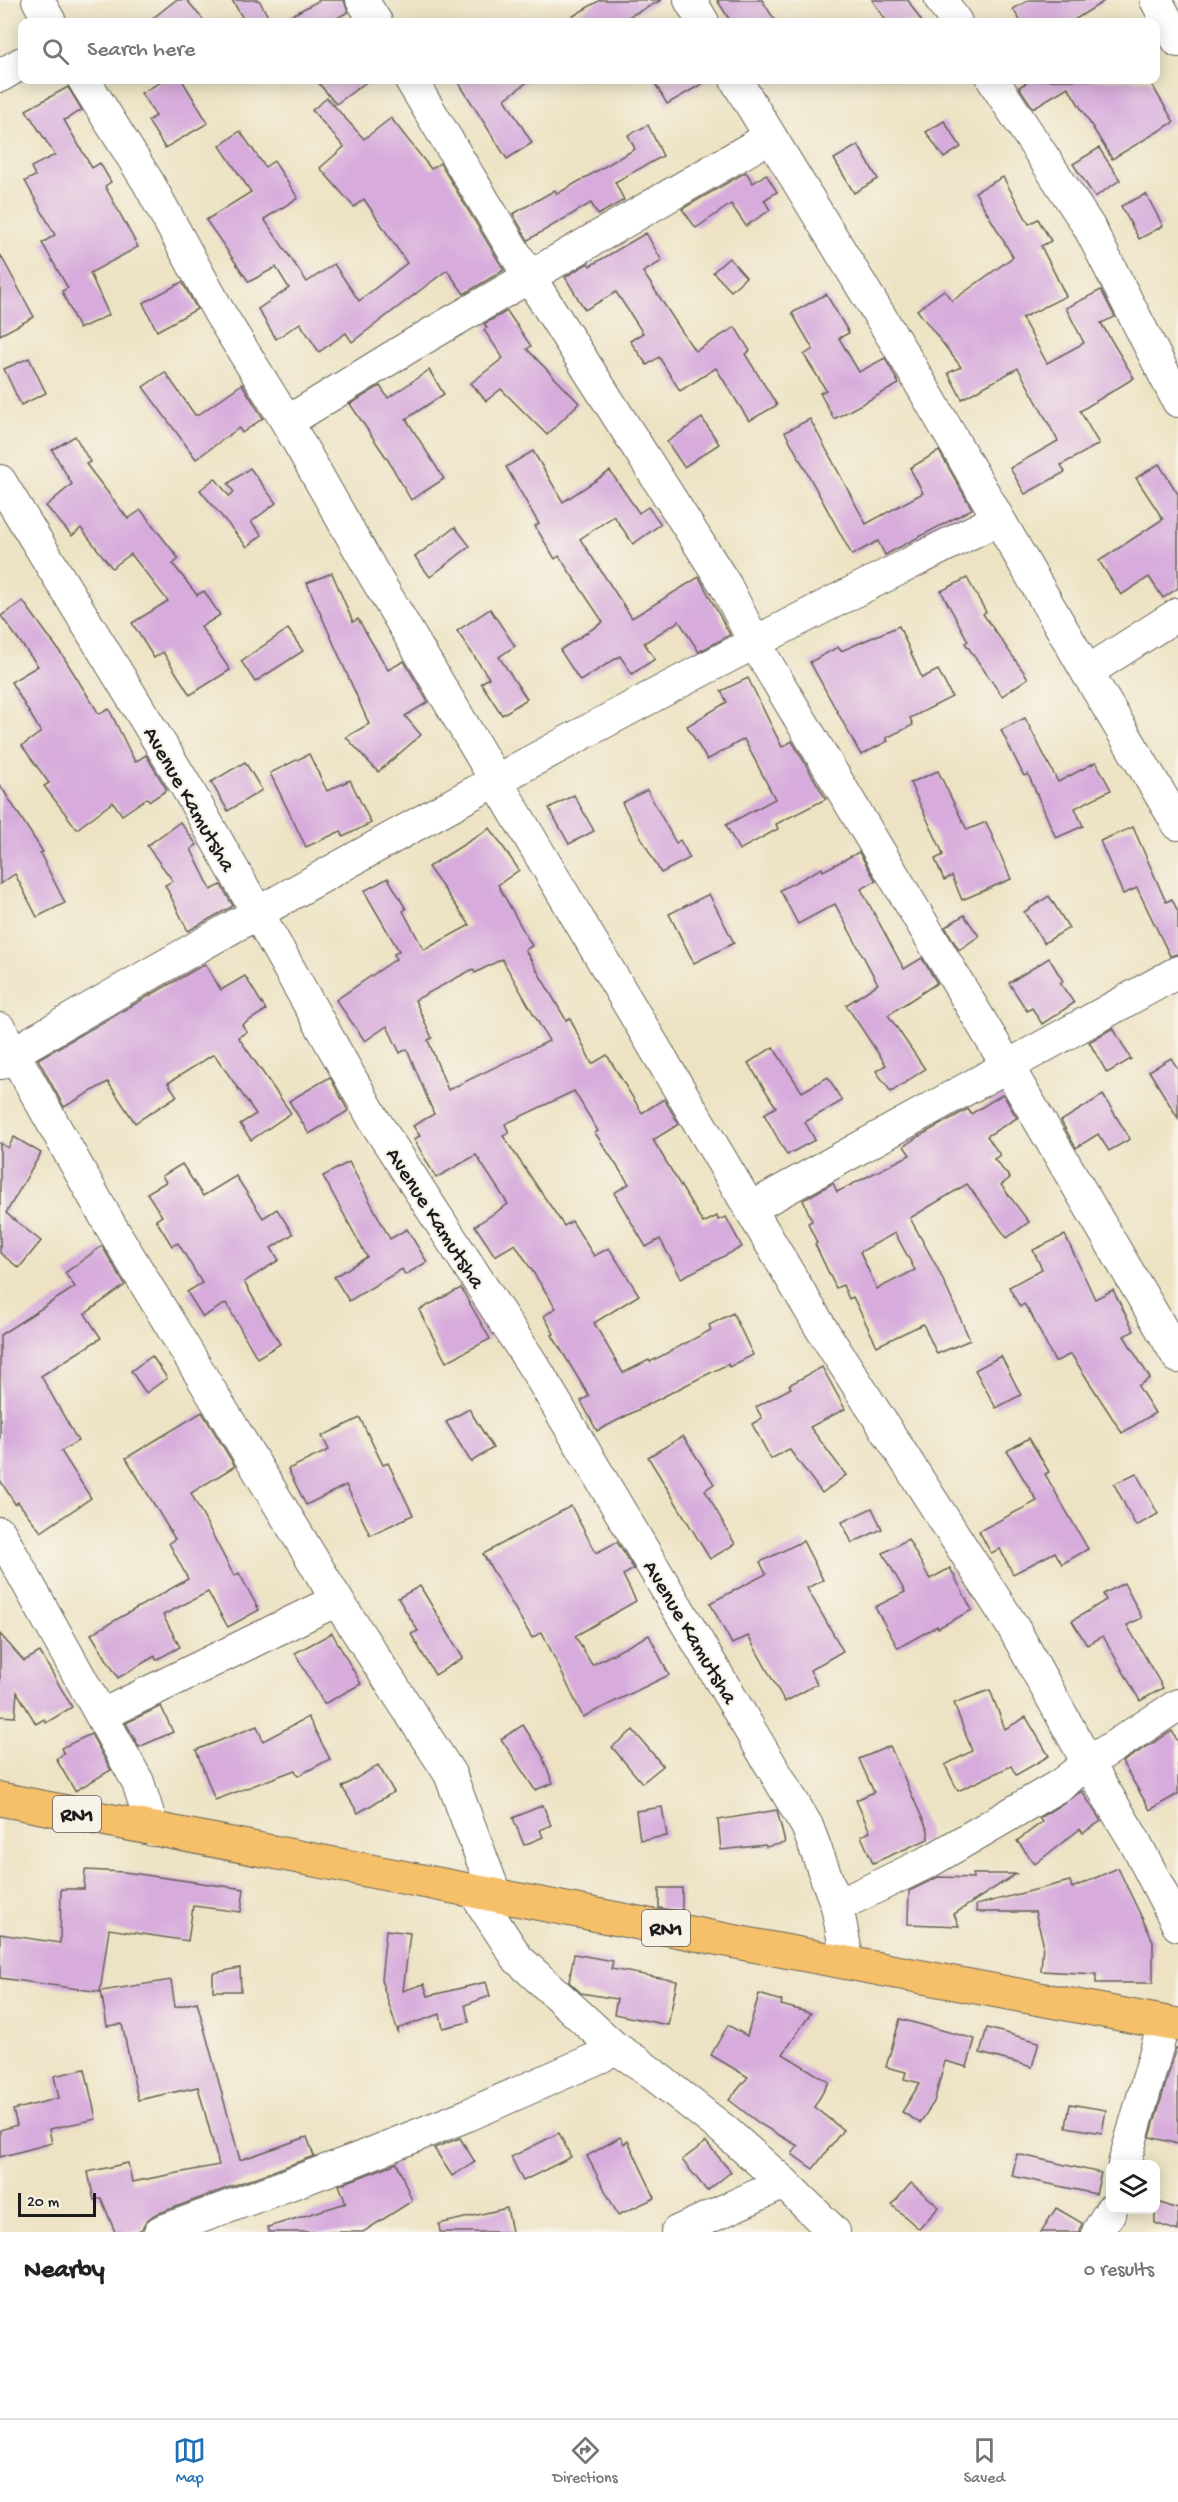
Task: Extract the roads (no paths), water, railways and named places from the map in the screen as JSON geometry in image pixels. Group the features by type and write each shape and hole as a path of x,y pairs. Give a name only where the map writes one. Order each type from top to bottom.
{"highway":[{"name":"RN1","path":"0,1799 1171,2024"}],"street":[{"path":"38,0 48,18"},
{"path":"362,0 373,18"},
{"path":"690,0 701,18"},
{"path":"941,0 953,18"},
{"path":"1156,0 1178,41"},
{"path":"0,76 18,65"},
{"path":"87,84 148,182 219,312 287,422 374,575 821,1328 1013,1627 1088,1763 1134,1840 1178,1925"},
{"path":"413,84 530,278 726,586 754,642 1178,1357"},
{"path":"738,84 908,362 1087,672 1178,824"},
{"path":"996,84 1089,227 1178,401"},
{"path":"287,422 412,345 770,137"},
{"name":"Avenue Kamutsha","path":"0,481 186,786 376,1123 538,1372 807,1826 837,1906 848,1963"},
{"path":"834,2232 784,2183 724,2130 640,2064 614,2047 518,1959 484,1892 450,1774 337,1600 4,1048 754,642 998,519"},
{"path":"1087,672 1178,614"},
{"path":"751,1208 1178,972"},
{"path":"0,1533 138,1782 153,1830"},
{"path":"102,1715 337,1600"},
{"path":"837,1906 930,1861 1060,1785 1088,1763 1178,1705"},
{"path":"1125,2160 1171,2024"},
{"path":"160,2232 468,2115 602,2055 614,2047"},
{"path":"677,2232 784,2183"},
{"path":"1098,2232 1109,2214"}]}
